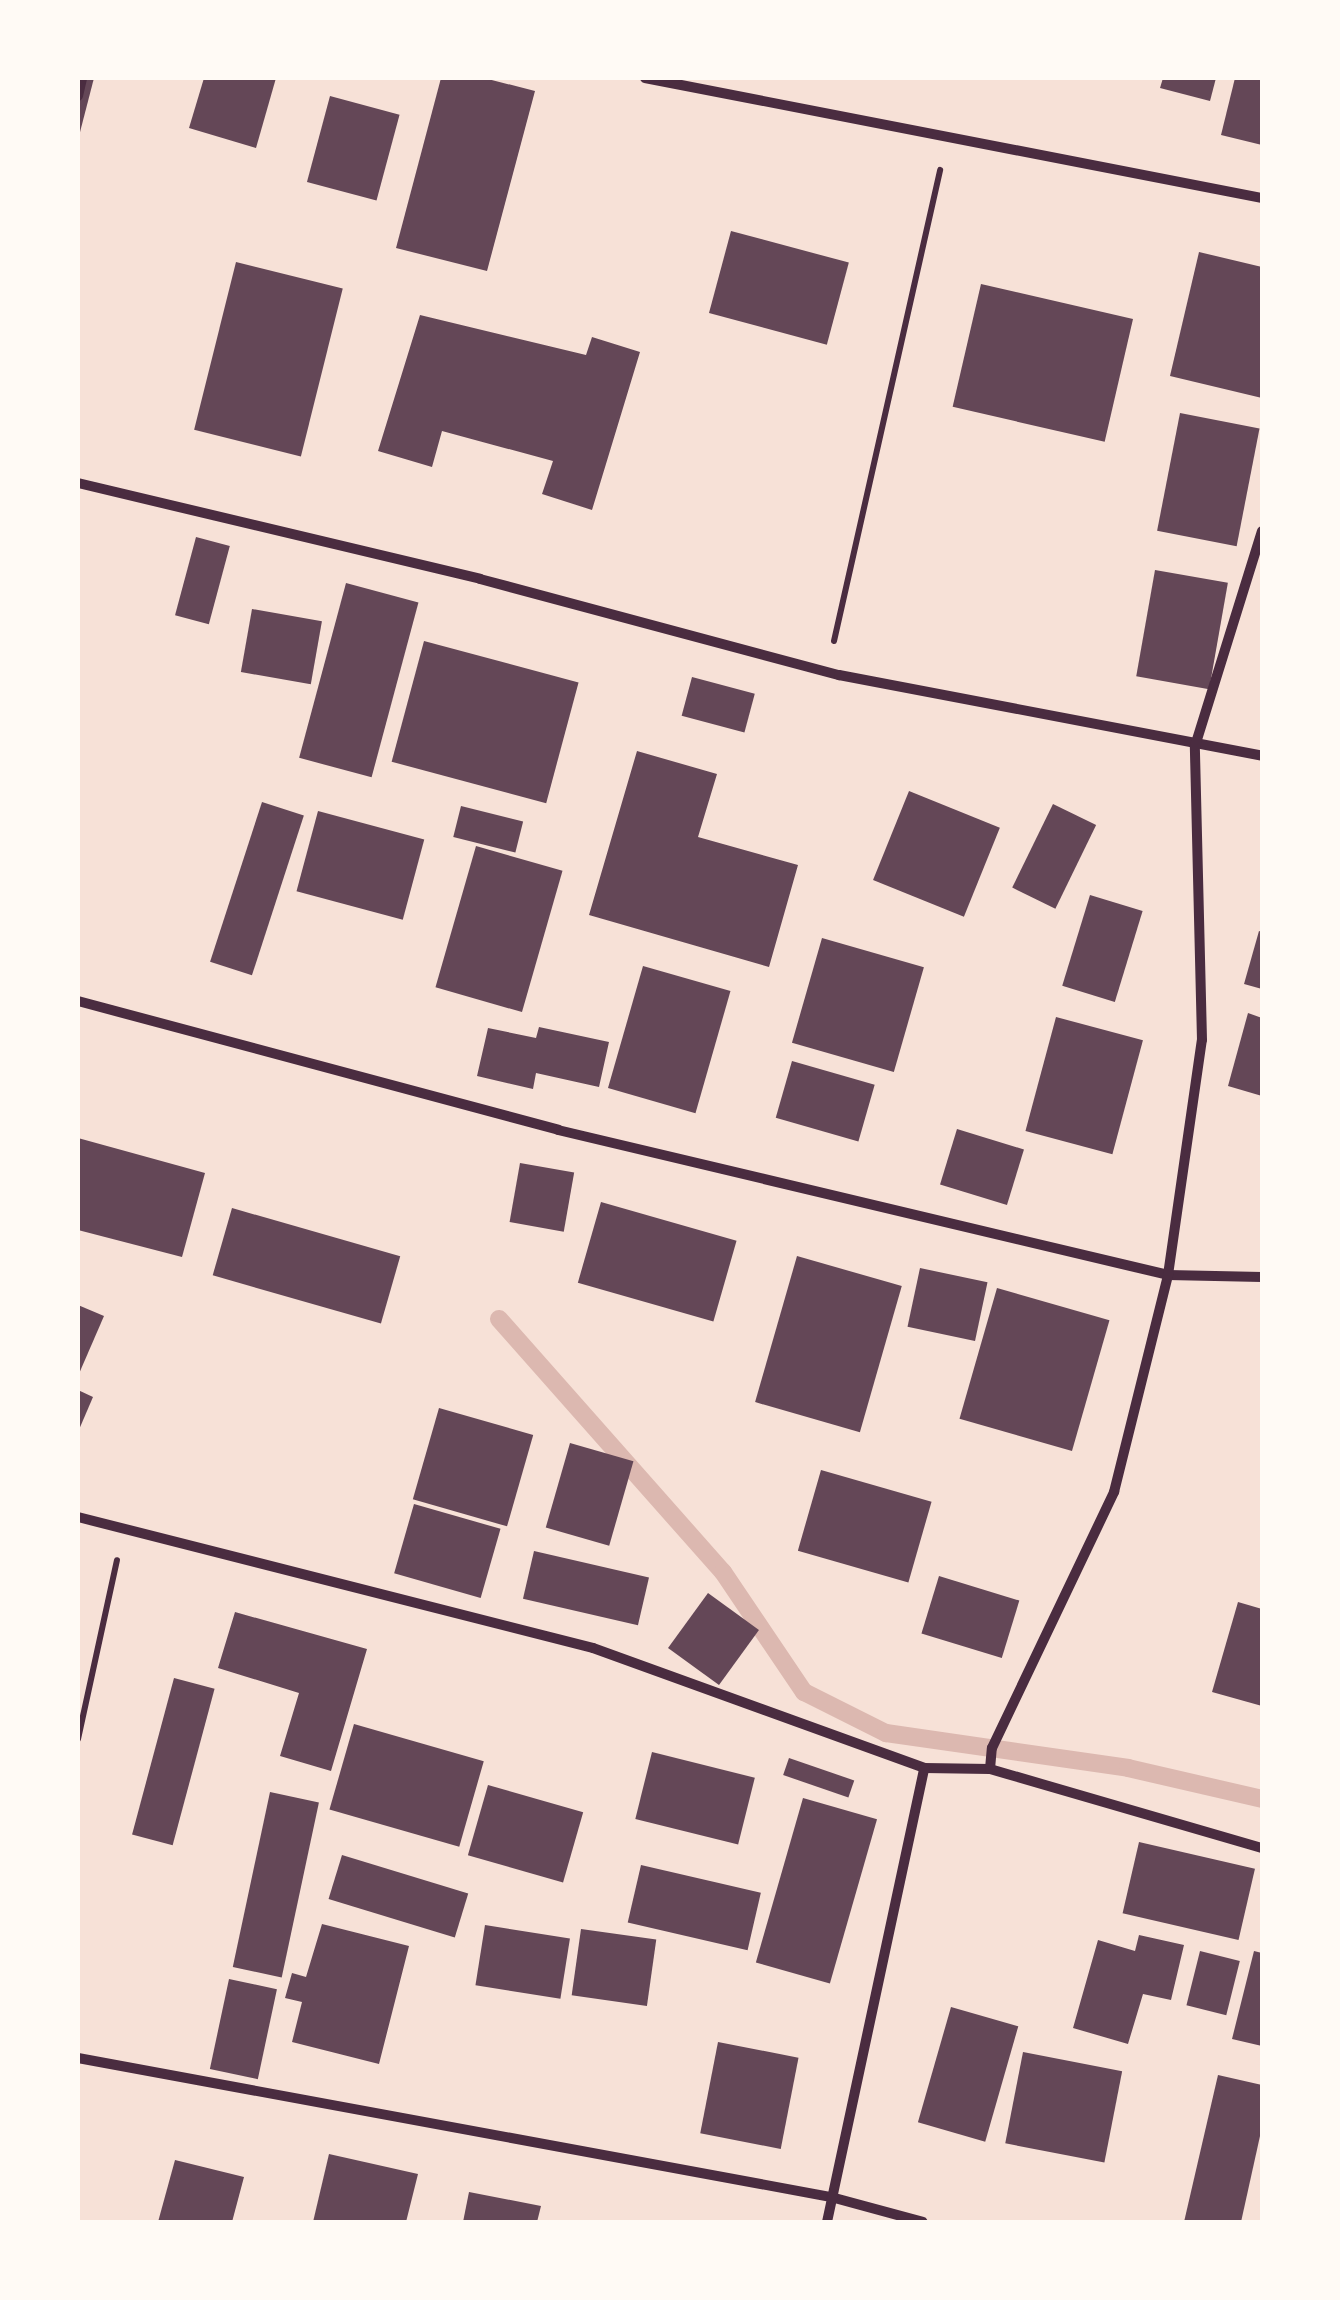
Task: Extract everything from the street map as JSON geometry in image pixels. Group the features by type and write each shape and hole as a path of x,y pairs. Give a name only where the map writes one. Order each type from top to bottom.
{"street":[{"path":"78,96 82,78"},
{"path":"645,78 1262,198"},
{"path":"78,483 480,579 827,672 1262,756"},
{"path":"990,1769 992,1748 1114,1492 1168,1275 1202,1040 1196,746 1262,532"},
{"path":"78,1001 558,1130 1168,1275 1262,1277"},
{"path":"78,1517 593,1648 924,1768 990,1769 1262,1848"},
{"path":"827,2222 924,1768"},
{"path":"78,2058 831,2197 923,2222"}],"path":[{"path":"827,672 947,138"},
{"path":"78,1739 125,1526"}],"building":[{"path":"78,78 94,78 79,136 78,135"},
{"path":"204,78 276,78 256,148 189,128"},
{"path":"441,78 484,78 535,91 487,271 396,248"},
{"path":"1163,78 1216,78 1210,101 1160,88"},
{"path":"1235,78 1262,78 1262,145 1221,135"},
{"path":"330,96 400,115 377,201 307,182"},
{"path":"731,231 849,263 827,345 709,313"},
{"path":"1199,252 1262,267 1262,398 1170,376"},
{"path":"236,262 343,289 301,456 194,430"},
{"path":"981,284 1133,319 1105,442 953,407"},
{"path":"420,315 586,355 592,337 640,352 592,510 542,494 553,461 442,431 432,467 378,451"},
{"path":"1180,413 1260,428 1237,546 1157,531"},
{"path":"196,537 230,546 209,624 175,615"},
{"path":"1155,570 1228,583 1209,689 1136,676"},
{"path":"346,583 418,602 372,777 299,758"},
{"path":"252,609 322,621 311,684 241,672"},
{"path":"424,641 579,682 546,803 392,762"},
{"path":"692,677 755,694 744,732 682,716"},
{"path":"637,751 717,774 698,837 798,865 769,967 589,915"},
{"path":"909,791 1000,828 964,917 873,880"},
{"path":"262,802 304,816 252,975 210,962"},
{"path":"1053,804 1096,825 1055,909 1012,888"},
{"path":"461,806 523,821 515,853 453,837"},
{"path":"318,811 424,839 403,920 297,891"},
{"path":"476,846 563,871 522,1012 435,987"},
{"path":"1090,895 1143,911 1115,1002 1062,986"},
{"path":"1259,931 1262,932 1262,989 1244,984"},
{"path":"822,938 924,967 894,1072 792,1043"},
{"path":"643,966 730,991 695,1113 608,1088"},
{"path":"1248,1013 1262,1018 1262,1096 1228,1086"},
{"path":"1056,1017 1143,1040 1112,1154 1025,1131"},
{"path":"539,1027 609,1042 599,1087 536,1073 533,1089 477,1076 488,1028 536,1038"},
{"path":"792,1061 875,1085 858,1141 776,1118"},
{"path":"957,1129 1024,1149 1007,1205 940,1184"},
{"path":"78,1138 205,1173 182,1257 78,1230"},
{"path":"520,1163 574,1173 564,1232 510,1222"},
{"path":"601,1202 737,1241 713,1322 578,1283"},
{"path":"232,1208 400,1256 381,1324 213,1275"},
{"path":"797,1256 902,1286 860,1432 755,1402"},
{"path":"920,1268 987,1282 975,1341 908,1327"},
{"path":"997,1288 1109,1320 1072,1451 960,1419"},
{"path":"78,1305 104,1316 78,1376"},
{"path":"78,1390 93,1397 78,1432"},
{"path":"439,1408 533,1435 507,1526 413,1499"},
{"path":"570,1443 633,1461 609,1546 546,1528"},
{"path":"821,1470 932,1502 908,1582 798,1551"},
{"path":"414,1504 501,1529 481,1598 394,1573"},
{"path":"534,1551 649,1578 638,1625 523,1599"},
{"path":"939,1576 1019,1601 1002,1658 921,1633"},
{"path":"708,1593 759,1630 719,1685 668,1648"},
{"path":"1238,1602 1262,1609 1262,1706 1212,1692"},
{"path":"235,1612 367,1649 331,1771 280,1756 299,1693 218,1668"},
{"path":"174,1678 215,1689 173,1845 132,1834"},
{"path":"354,1724 484,1761 459,1847 329,1810"},
{"path":"652,1752 755,1778 738,1845 635,1819"},
{"path":"789,1758 854,1780 848,1797 783,1775"},
{"path":"488,1785 583,1812 563,1882 468,1855"},
{"path":"270,1792 319,1802 282,1977 233,1967"},
{"path":"803,1798 877,1819 830,1984 756,1962"},
{"path":"1139,1842 1255,1869 1239,1940 1123,1913"},
{"path":"342,1855 468,1894 455,1938 329,1899"},
{"path":"641,1865 761,1893 748,1950 628,1922"},
{"path":"322,1924 409,1946 379,2064 292,2042 302,2002 285,1998 292,1973 306,1977"},
{"path":"485,1925 570,1938 560,1999 475,1985"},
{"path":"581,1929 656,1940 647,2006 572,1995"},
{"path":"1139,1935 1184,1945 1171,2000 1143,1994 1128,2044 1073,2028 1098,1940 1135,1951"},
{"path":"1200,1951 1240,1961 1226,2015 1186,2005"},
{"path":"1254,1951 1262,1953 1262,2046 1232,2039"},
{"path":"229,1979 277,1989 258,2079 210,2069"},
{"path":"951,2007 1018,2026 985,2142 918,2122"},
{"path":"718,2042 798,2058 781,2149 700,2133"},
{"path":"1023,2052 1122,2071 1104,2163 1005,2143"},
{"path":"1218,2075 1262,2085 1262,2127 1241,2222 1184,2222"},
{"path":"329,2154 418,2174 406,2222 313,2222"},
{"path":"175,2160 244,2177 232,2222 158,2222"},
{"path":"469,2192 541,2206 537,2222 463,2222"}],"waterway":[{"path":"499,1319 723,1572 804,1692 886,1733 1128,1768 1262,1799"}]}
